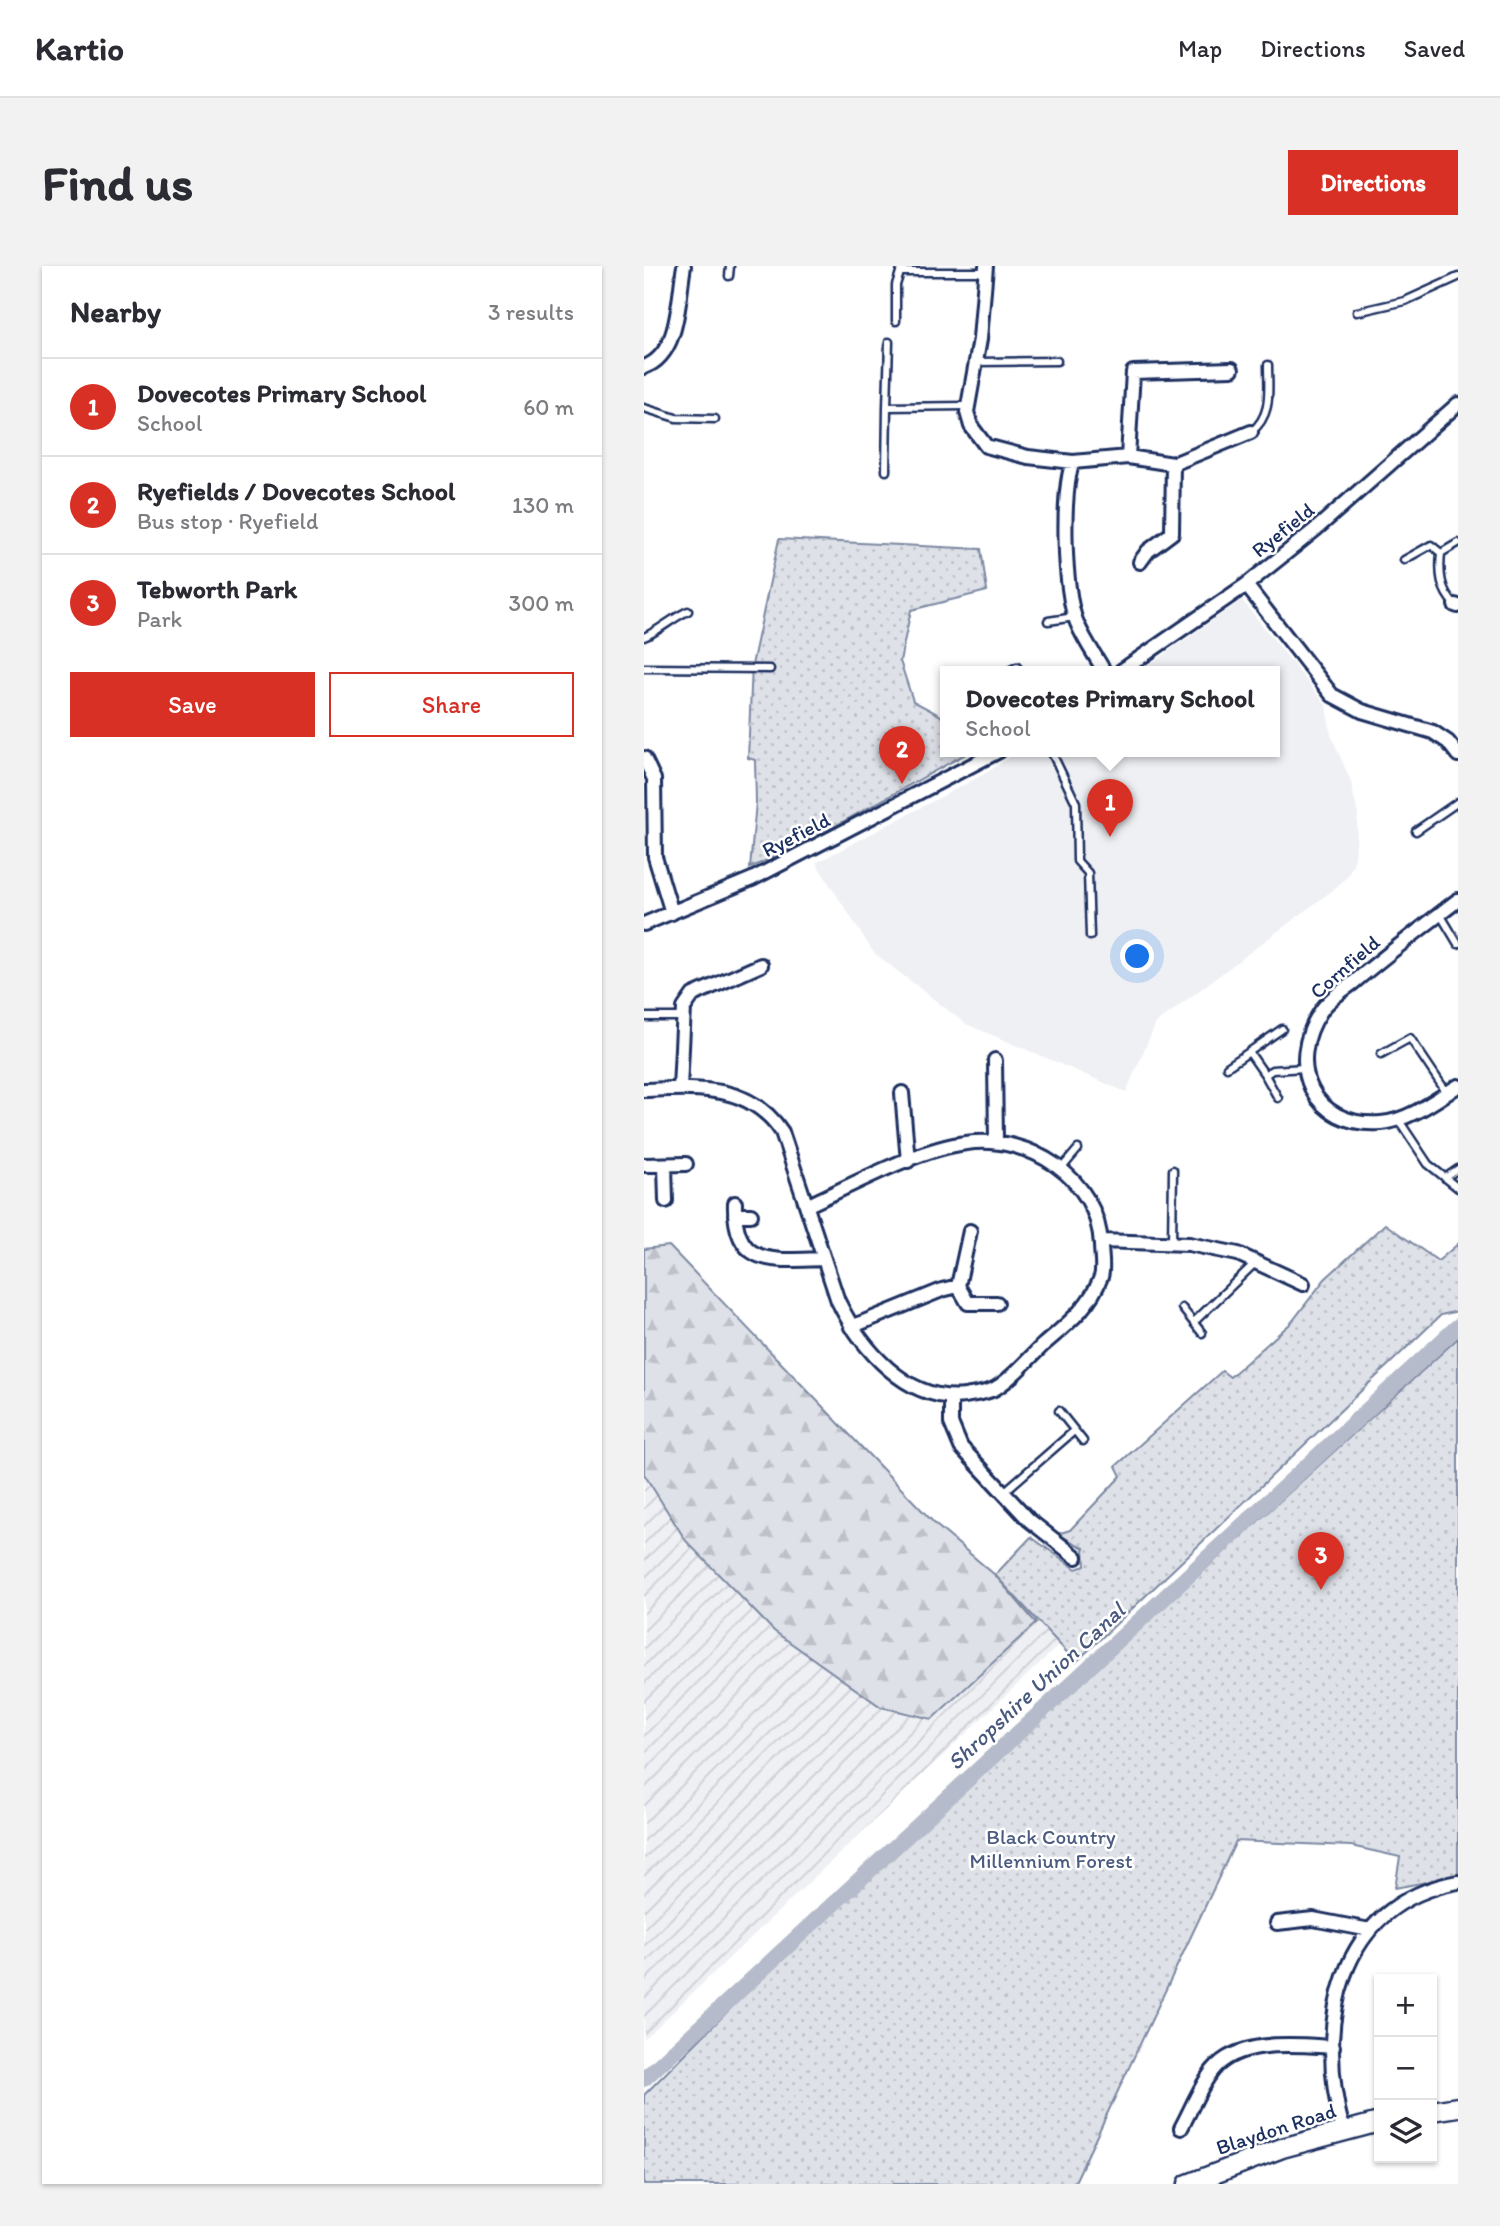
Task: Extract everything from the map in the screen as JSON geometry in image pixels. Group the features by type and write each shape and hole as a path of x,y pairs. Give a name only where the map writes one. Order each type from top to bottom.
{"street":[{"path":"644,367 657,361 670,341 684,266"},
{"path":"986,269 967,406 971,426 986,446 1028,457 1073,462 1128,457 1173,464 1251,432"},
{"path":"1128,457 1133,372 1232,369"},
{"name":"Ryefield","path":"1128,666 1246,585 1316,529 1458,404"},
{"path":"1447,414 1458,423"},
{"path":"1073,462 1067,482 1068,586 1075,617 1101,666"},
{"path":"1140,562 1148,551 1172,533 1173,464"},
{"path":"1246,585 1332,695 1362,712 1433,732 1448,742 1458,755"},
{"name":"Ryefield","path":"644,924 799,856 988,757"},
{"path":"644,758 654,779 655,857 673,913"},
{"name":"Cornfield","path":"1306,1068 1307,1041 1323,1007 1458,900"},
{"path":"680,1088 681,1017 693,995 761,965"},
{"path":"995,1059 996,1141"},
{"path":"1306,1068 1309,1087 1332,1113 1362,1122 1383,1123 1398,1119 1453,1090"},
{"path":"644,1090 680,1088 733,1093 762,1108 782,1132 824,1259 851,1327 873,1357 930,1393 951,1398 996,1388 1080,1312 1092,1296 1102,1274 1101,1241 1093,1209 1079,1187 1039,1153 996,1141 964,1143 908,1161 808,1205"},
{"path":"902,1093 908,1161"},
{"path":"644,1165 687,1164"},
{"path":"665,1165 666,1201"},
{"path":"751,1215 735,1209 741,1238 758,1257 769,1261 824,1259"},
{"path":"970,1231 958,1286 968,1303 997,1303"},
{"path":"1101,1241 1172,1243 1238,1254 1303,1284"},
{"path":"851,1327 958,1286"},
{"path":"951,1398 951,1423 961,1447 1029,1520 1076,1557"},
{"path":"1343,2130 1334,2082 1333,2047 1337,1996 1343,1973 1370,1930 1402,1902 1420,1891 1458,1882"},
{"path":"1277,1923 1313,1919 1370,1930"},
{"path":"1181,2128 1213,2070 1226,2060 1245,2052 1285,2045 1333,2047"},
{"path":"1437,2110 1458,2107"},
{"name":"Blaydon Road","path":"1188,2184 1270,2152 1374,2123"}],"lane":[{"path":"729,276 730,266"},
{"path":"896,321 896,285 902,269 986,269"},
{"path":"1357,312 1405,301 1458,277"},
{"path":"886,471 889,342"},
{"path":"975,362 1057,361"},
{"path":"1251,432 1261,424 1267,413 1268,365"},
{"path":"887,407 967,406"},
{"path":"644,408 676,418 715,419"},
{"path":"1441,553 1458,543"},
{"path":"1404,560 1431,545 1441,553"},
{"path":"1441,553 1439,569 1442,586 1457,606"},
{"path":"644,637 666,621 688,611"},
{"path":"1048,621 1075,617"},
{"path":"644,668 771,669"},
{"path":"1055,757 1076,803 1077,861 1088,873 1090,936"},
{"path":"1416,831 1458,803"},
{"path":"1440,914 1458,944"},
{"path":"644,1017 681,1017"},
{"path":"1227,1067 1282,1029"},
{"path":"1381,1054 1410,1038 1453,1090"},
{"path":"1249,1052 1278,1098"},
{"path":"1265,1074 1272,1070 1306,1068"},
{"path":"1398,1119 1428,1164 1458,1188"},
{"path":"1061,1169 1079,1149"},
{"path":"1446,1178 1458,1168"},
{"path":"1172,1243 1173,1170"},
{"path":"1195,1321 1256,1262"},
{"path":"1182,1308 1202,1333"},
{"path":"1059,1410 1083,1441"},
{"path":"1004,1492 1074,1431"}],"shaded area":[{"path":"1242,600 1326,705 1331,735 1351,782 1358,815 1355,859 1348,875 1337,887 1156,1023 1126,1092 966,1024 874,953 816,863 988,772 1010,757 1280,757 1280,666 1147,666"},
{"path":"666,1246 936,1525 995,1575 1059,1645 644,2039 644,1250"}],"green space":[{"path":"779,539 981,549 987,591 911,610 900,661 913,701 940,715 940,757 960,757 810,840 750,868 756,802 755,760 748,758 752,665"},
{"path":"1385,1224 1438,1261 1458,1244 1458,1311 1441,1315 1076,1662 995,1575 1031,1537 1076,1569 1085,1566 1084,1548 1057,1534 1070,1530 1121,1476 1116,1466 1222,1371 1230,1377 1291,1323 1325,1279"},
{"path":"669,1246 936,1525 995,1575 1036,1623 932,1719 881,1707 774,1631 686,1541 644,1474 644,1249"},
{"name":"Black Country Millennium Forest","path":"1458,1338 1458,1876 1395,1888 1400,1857 1351,1846 1236,1841 1074,2184 644,2184 644,2095 784,1955"}],"waterway":[{"name":"Shropshire Union Canal","path":"644,2079 1458,1326"}],"place":[{"name":"Ryefields / Dovecotes School","path":"902,784"},
{"name":"Dovecotes Primary School","path":"1110,837"},
{"name":"Tebworth Park","path":"1321,1590"}]}
